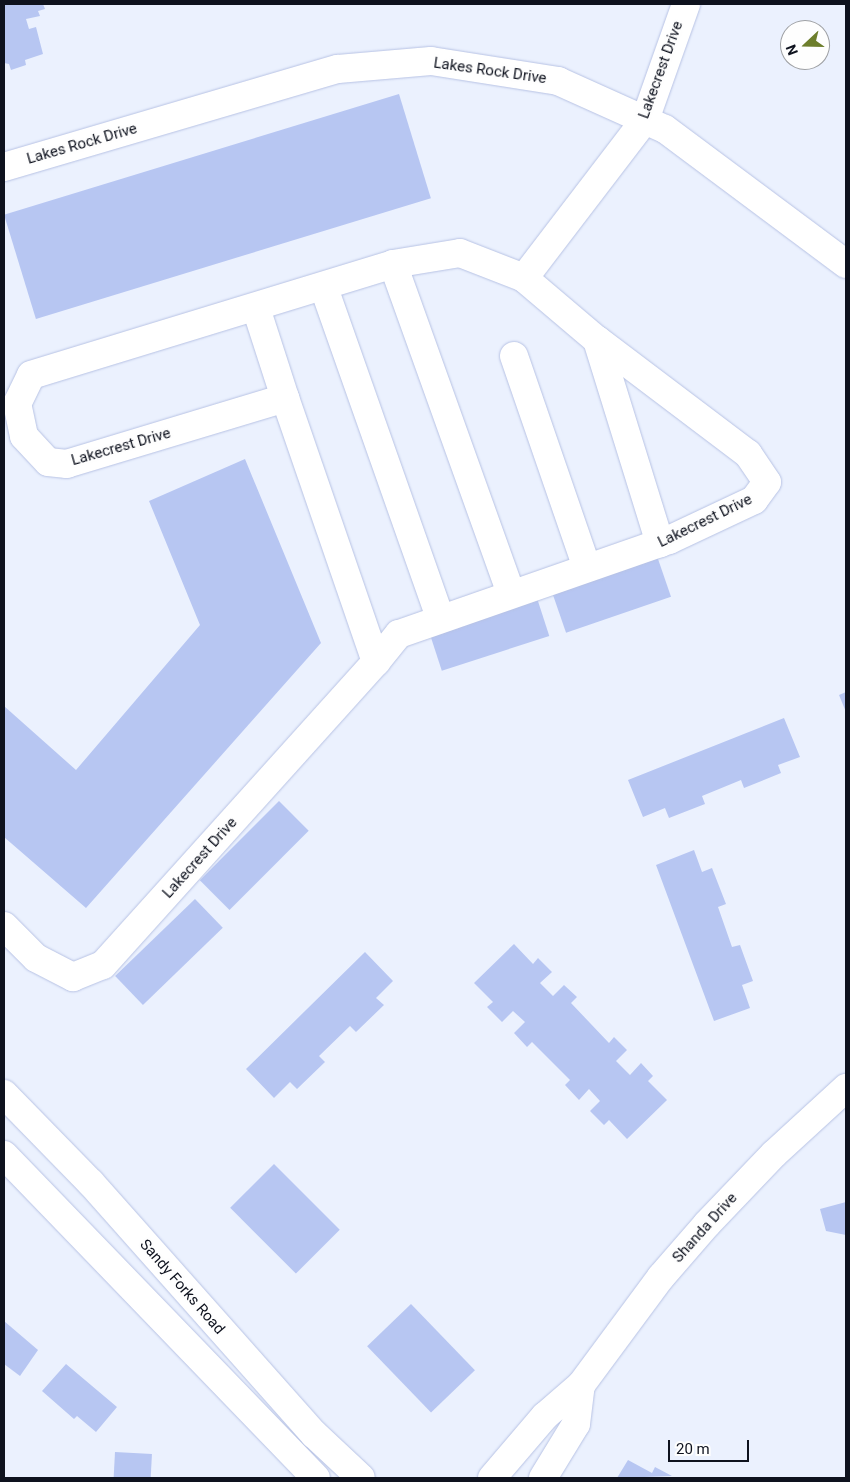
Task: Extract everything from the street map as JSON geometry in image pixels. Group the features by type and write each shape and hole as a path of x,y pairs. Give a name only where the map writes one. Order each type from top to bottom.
{"street":[{"name":"Lakecrest Drive","path":"524,278 645,120 686,4"},
{"name":"Lakes Rock Drive","path":"4,167 338,69 431,62 558,82 665,129 846,264"},
{"name":"Lakecrest Drive","path":"4,926 36,958 73,977 103,966 376,662 398,634 511,593 660,543 754,500 766,482 748,454 597,340 524,278 460,253 393,264 324,288 31,375 17,404 24,436 48,462 67,464 285,398"},
{"path":"393,264 511,593"},
{"path":"324,288 440,618"},
{"path":"256,308 376,662"},
{"path":"597,340 660,543"},
{"path":"514,356 587,568"},
{"name":"Shanda Drive","path":"492,1478 545,1416 581,1385 661,1277 707,1224 774,1154 846,1088"},
{"name":"Sandy Forks Road","path":"4,1094 91,1183 314,1434 361,1478"},
{"path":"4,1155 316,1478"},
{"name":"Shanda Drive","path":"543,1478 576,1424 581,1385"}],"building":[{"path":"4,4 43,4 45,9 38,11 40,16 26,19 29,29 36,27 43,54 25,60 26,65 11,70 9,64 4,63"},
{"path":"399,94 431,198 36,319 4,215"},
{"path":"245,459 321,643 86,908 4,837 4,706 76,770 200,625 149,501"},
{"path":"657,556 671,597 566,633 552,592"},
{"path":"536,595 549,636 442,671 429,630"},
{"path":"846,692 846,712 839,695"},
{"path":"784,718 800,757 778,765 781,773 744,788 741,780 702,796 705,804 669,818 665,808 643,817 628,780"},
{"path":"279,801 309,831 230,910 200,880"},
{"path":"694,850 702,872 712,868 726,904 718,907 732,947 740,945 753,981 742,985 750,1008 714,1021 656,865"},
{"path":"195,899 223,928 143,1005 115,976"},
{"path":"514,944 533,964 538,958 552,972 540,983 553,996 564,985 577,997 571,1003 609,1043 614,1037 627,1050 616,1061 630,1075 641,1063 653,1076 648,1081 667,1100 627,1139 609,1120 604,1125 590,1111 600,1101 589,1089 579,1100 565,1085 570,1080 532,1042 527,1047 514,1033 525,1022 513,1011 502,1022 487,1007 493,1002 474,983"},
{"path":"365,952 393,981 376,998 384,1005 356,1032 350,1026 319,1056 325,1062 297,1089 290,1082 274,1098 246,1069"},
{"path":"274,1164 340,1230 296,1274 230,1208"},
{"path":"846,1202 846,1235 826,1231 820,1209"},
{"path":"411,1304 475,1370 431,1413 367,1346"},
{"path":"4,1321 38,1350 20,1376 4,1364"},
{"path":"66,1364 117,1407 96,1432 77,1416 74,1419 42,1391"},
{"path":"115,1452 152,1454 151,1478 114,1478"},
{"path":"628,1460 652,1473 655,1467 672,1476 617,1478"}]}
